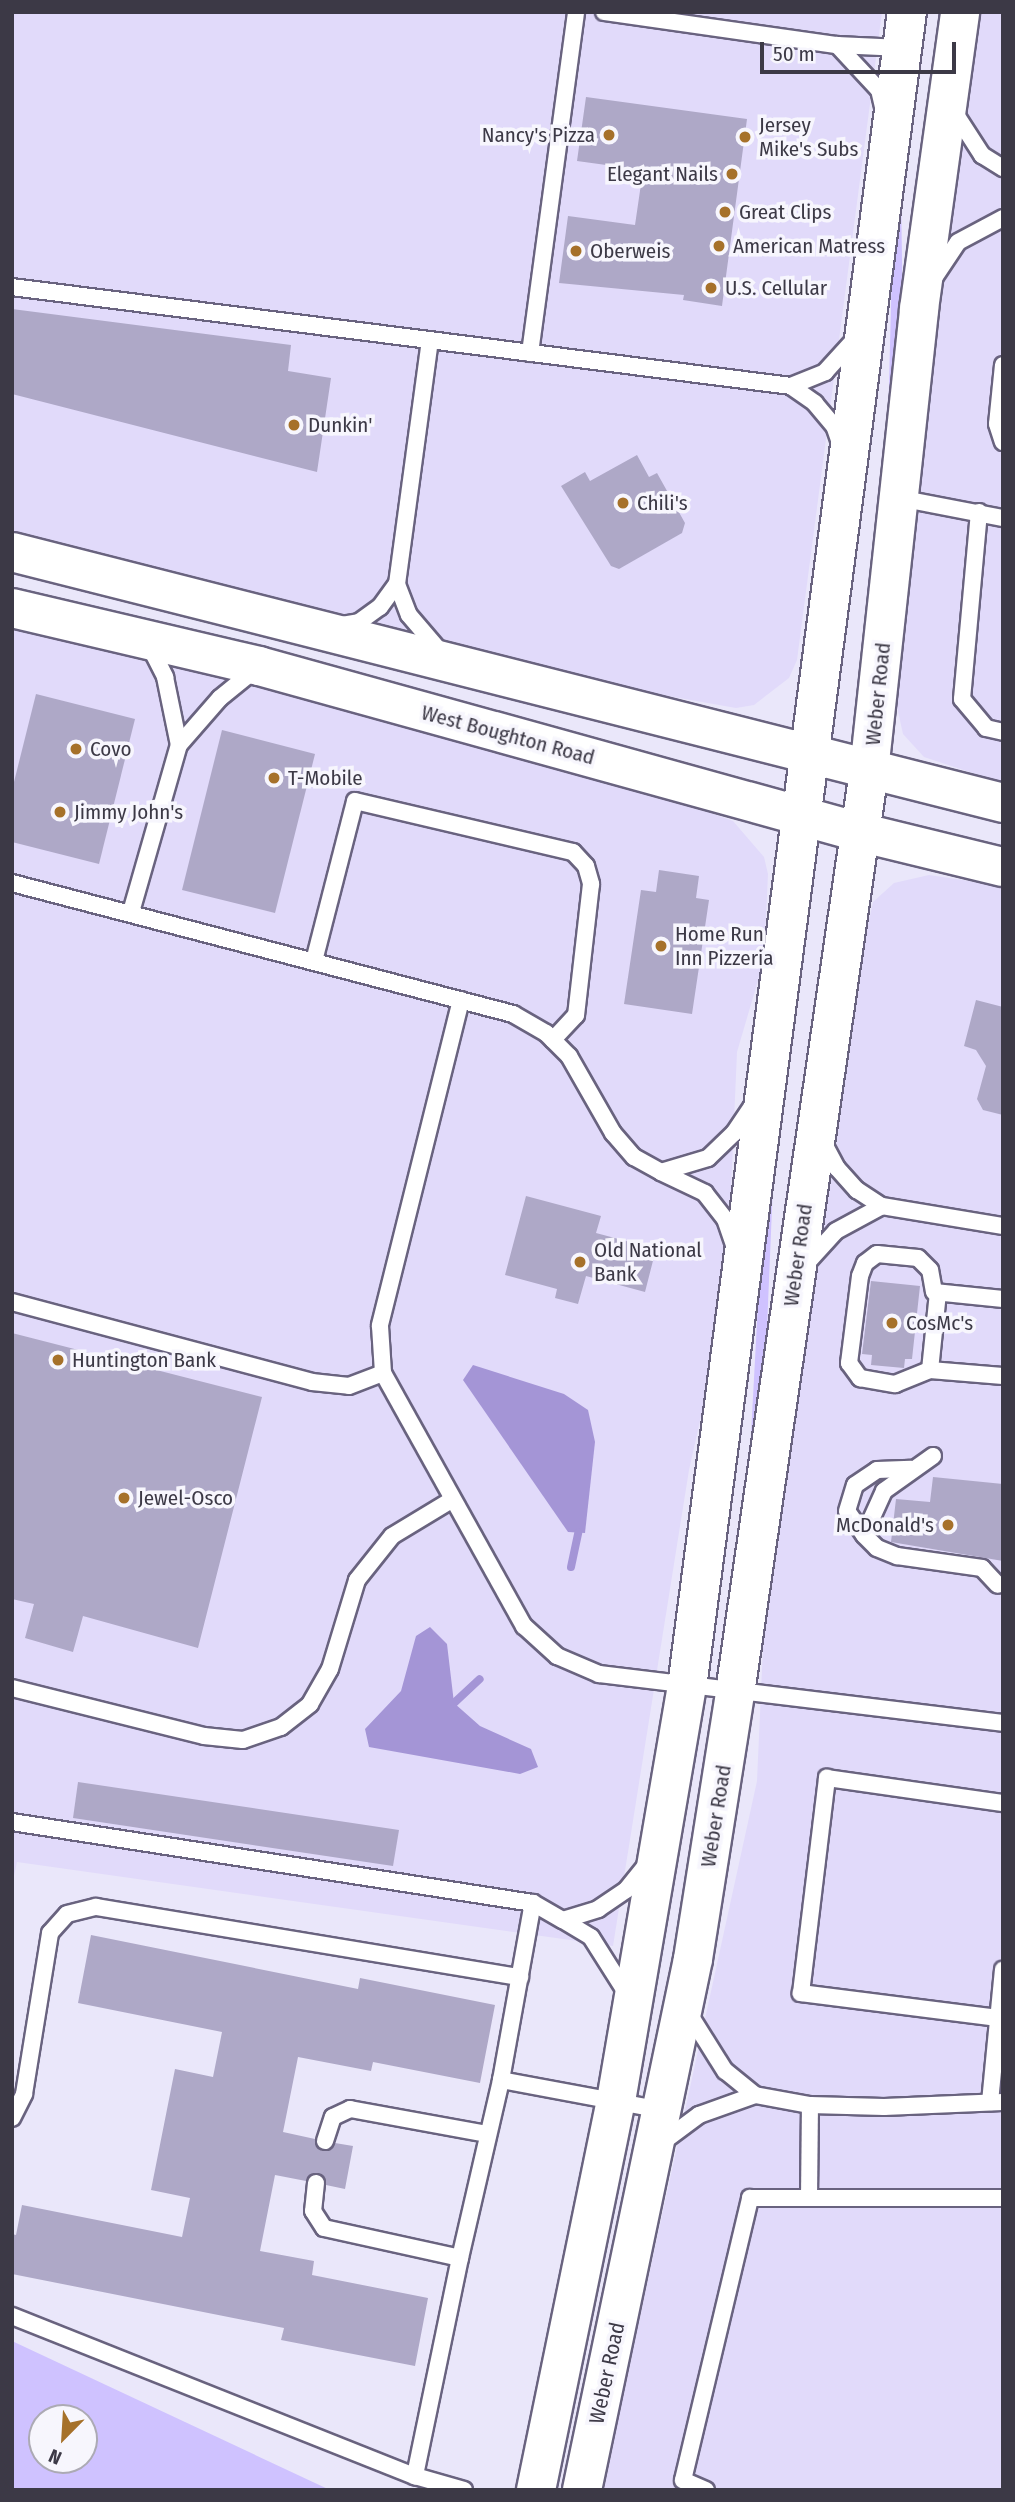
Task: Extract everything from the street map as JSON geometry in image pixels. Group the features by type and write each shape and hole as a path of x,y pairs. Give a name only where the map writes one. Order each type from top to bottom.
{"main road":[{"name":"Weber Road","path":"582,2490 683,2005 735,1693 869,771 920,298 960,12"},
{"path":"536,2490 634,2006 687,1687 762,1092 848,465 862,328 905,30"},
{"path":"905,30 925,75 915,204 930,227"},
{"path":"12,552 311,630 1003,803"},
{"name":"West Boughton Road","path":"12,608 148,643 259,666 801,817 1003,867"}],"lane":[{"path":"530,353 576,12"},
{"path":"604,12 837,45 905,30"},
{"path":"837,45 879,90 890,133"},
{"path":"947,99 982,155 1003,168"},
{"path":"920,298 958,242 1003,218"},
{"path":"12,287 791,386 815,403 834,426 848,465"},
{"path":"791,386 825,372 862,328"},
{"path":"311,630 359,622 380,607 397,584 430,341"},
{"path":"1003,365 996,424 1003,442"},
{"path":"898,498 1003,518"},
{"path":"979,512 962,699 986,728 1003,732"},
{"path":"397,584 423,636 454,664"},
{"path":"148,643 165,677 179,745"},
{"path":"131,912 179,745 220,698 259,666"},
{"path":"314,961 355,801 573,852 586,866 592,884 576,1016 553,1040"},
{"path":"12,883 513,1014 553,1040 569,1056 613,1133 634,1157 705,1193 725,1219 742,1267"},
{"path":"461,1000 380,1326 383,1373 524,1626 557,1656 599,1674 735,1693 1003,1723"},
{"path":"661,1172 708,1158 734,1133 762,1092"},
{"path":"817,1128 836,1168 857,1190 882,1206 1003,1226"},
{"path":"795,1278 836,1230 882,1206"},
{"path":"1003,1299 934,1292 930,1270 918,1258 883,1252 870,1258 860,1276 850,1355 855,1374 869,1380 902,1383 930,1370 1003,1376"},
{"path":"930,1370 938,1292"},
{"path":"12,1302 312,1382 349,1386 383,1373"},
{"path":"864,1535 884,1491 911,1469 933,1456"},
{"path":"911,1469 877,1470 855,1485 847,1511 849,1520 877,1548 897,1556 982,1568 998,1585"},
{"path":"12,1688 204,1736 243,1740 281,1727 310,1704 330,1669 357,1580 392,1536 453,1499"},
{"path":"998,2018 801,1993 827,1777 1003,1803"},
{"path":"12,1822 533,1903 591,1937 634,2006"},
{"path":"563,1920 598,1909 626,1890 661,1845"},
{"path":"415,2476 460,2258 501,2080 533,1903"},
{"path":"12,2118 24,2094 50,1933 67,1914 96,1907 520,1977"},
{"path":"683,2005 726,2071 755,2095 810,2105 996,2102 998,2018 1003,1970"},
{"path":"501,2080 661,2110"},
{"path":"653,2150 699,2115 755,2095"},
{"path":"809,2198 810,2105"},
{"path":"325,2141 333,2117 350,2109 488,2134"},
{"path":"316,2183 313,2211 324,2228 460,2258"},
{"path":"706,2490 683,2480 750,2198 1003,2198"},
{"path":"12,2316 415,2476 464,2490"}],"shaded area":[{"path":"12,12 882,12 797,660 789,678 754,705 736,708 640,691 12,531"},
{"path":"981,12 1003,12 1003,783 924,757 903,734 894,693 968,85"},
{"path":"901,192 903,328 887,464 892,266"},
{"path":"12,619 645,789 733,821 764,857 768,874 764,960 737,1052 728,1258 719,1336 689,1470 613,1946 17,1862 12,1885"},
{"path":"929,875 1003,886 1003,2490 602,2490 757,1781 764,1625 857,975 873,902 894,883"},
{"path":"770,1183 773,1184 766,1352 754,1454 750,1453 759,1285"},
{"path":"473,1365 564,1394 588,1410 595,1442 585,1533 568,1532 463,1380"},
{"path":"430,1627 447,1644 454,1703 480,1726 531,1749 538,1767 520,1774 369,1747 365,1729 401,1691 416,1636"},
{"path":"12,2341 330,2490 12,2490"}],"building":[{"path":"586,97 747,119 722,306 683,300 684,295 559,283 568,216 635,225 641,184 627,182 628,168 577,161"},
{"path":"12,309 291,345 288,371 331,378 317,472 12,394"},
{"name":"Chili's","path":"637,455 649,477 657,473 685,523 682,533 619,569 611,566 561,486 585,472 590,481"},
{"path":"36,694 135,719 99,864 12,842 12,790"},
{"path":"222,730 315,754 275,913 182,890"},
{"name":"Home Run Inn Pizzeria","path":"659,870 699,876 696,898 709,900 692,1014 624,1004 641,890 656,892"},
{"path":"976,1000 1003,1007 1003,1115 983,1110 977,1099 986,1066 976,1050 964,1046"},
{"name":"Old National Bank","path":"526,1196 601,1216 596,1233 656,1249 645,1292 586,1276 578,1304 555,1298 557,1289 505,1275"},
{"path":"871,1281 920,1286 912,1359 905,1359 904,1368 871,1365 872,1355 862,1354"},
{"name":"Jewel-Osco","path":"12,1333 262,1397 198,1648 83,1616 73,1652 25,1638 34,1604 12,1599"},
{"name":"McDonald's","path":"933,1477 1003,1484 1003,1561 891,1542 896,1499 930,1502"},
{"path":"78,1782 399,1830 393,1866 73,1818"},
{"path":"91,1935 358,1989 360,1978 495,2005 480,2083 373,2062 371,2071 298,2057 283,2132 315,2139 322,2151 335,2143 353,2146 345,2189 326,2185 318,2173 306,2181 275,2175 260,2251 314,2261 312,2275 428,2298 415,2366 281,2340 284,2328 12,2274 12,2234 16,2235 22,2205 182,2237 190,2198 151,2190 175,2069 213,2077 222,2032 78,2003"}],"waterway":[{"path":"571,1567 578,1533"},
{"path":"454,1703 480,1679"}],"place":[{"name":"Nancy's Pizza","path":"609,135"},
{"name":"Jersey Mike's Subs","path":"745,137"},
{"name":"Elegant Nails","path":"732,174"},
{"name":"Great Clips","path":"725,212"},
{"name":"American Matress","path":"719,246"},
{"name":"Oberweis","path":"576,251"},
{"name":"U.S. Cellular","path":"711,288"},
{"name":"Dunkin'","path":"294,425"},
{"name":"Chili's","path":"623,503"},
{"name":"Covo","path":"76,749"},
{"name":"T-Mobile","path":"274,778"},
{"name":"Jimmy John's","path":"60,812"},
{"name":"Home Run Inn Pizzeria","path":"661,946"},
{"name":"Old National Bank","path":"580,1262"},
{"name":"CosMc's","path":"892,1323"},
{"name":"Huntington Bank","path":"58,1360"},
{"name":"Jewel-Osco","path":"124,1498"},
{"name":"McDonald's","path":"948,1525"}]}
